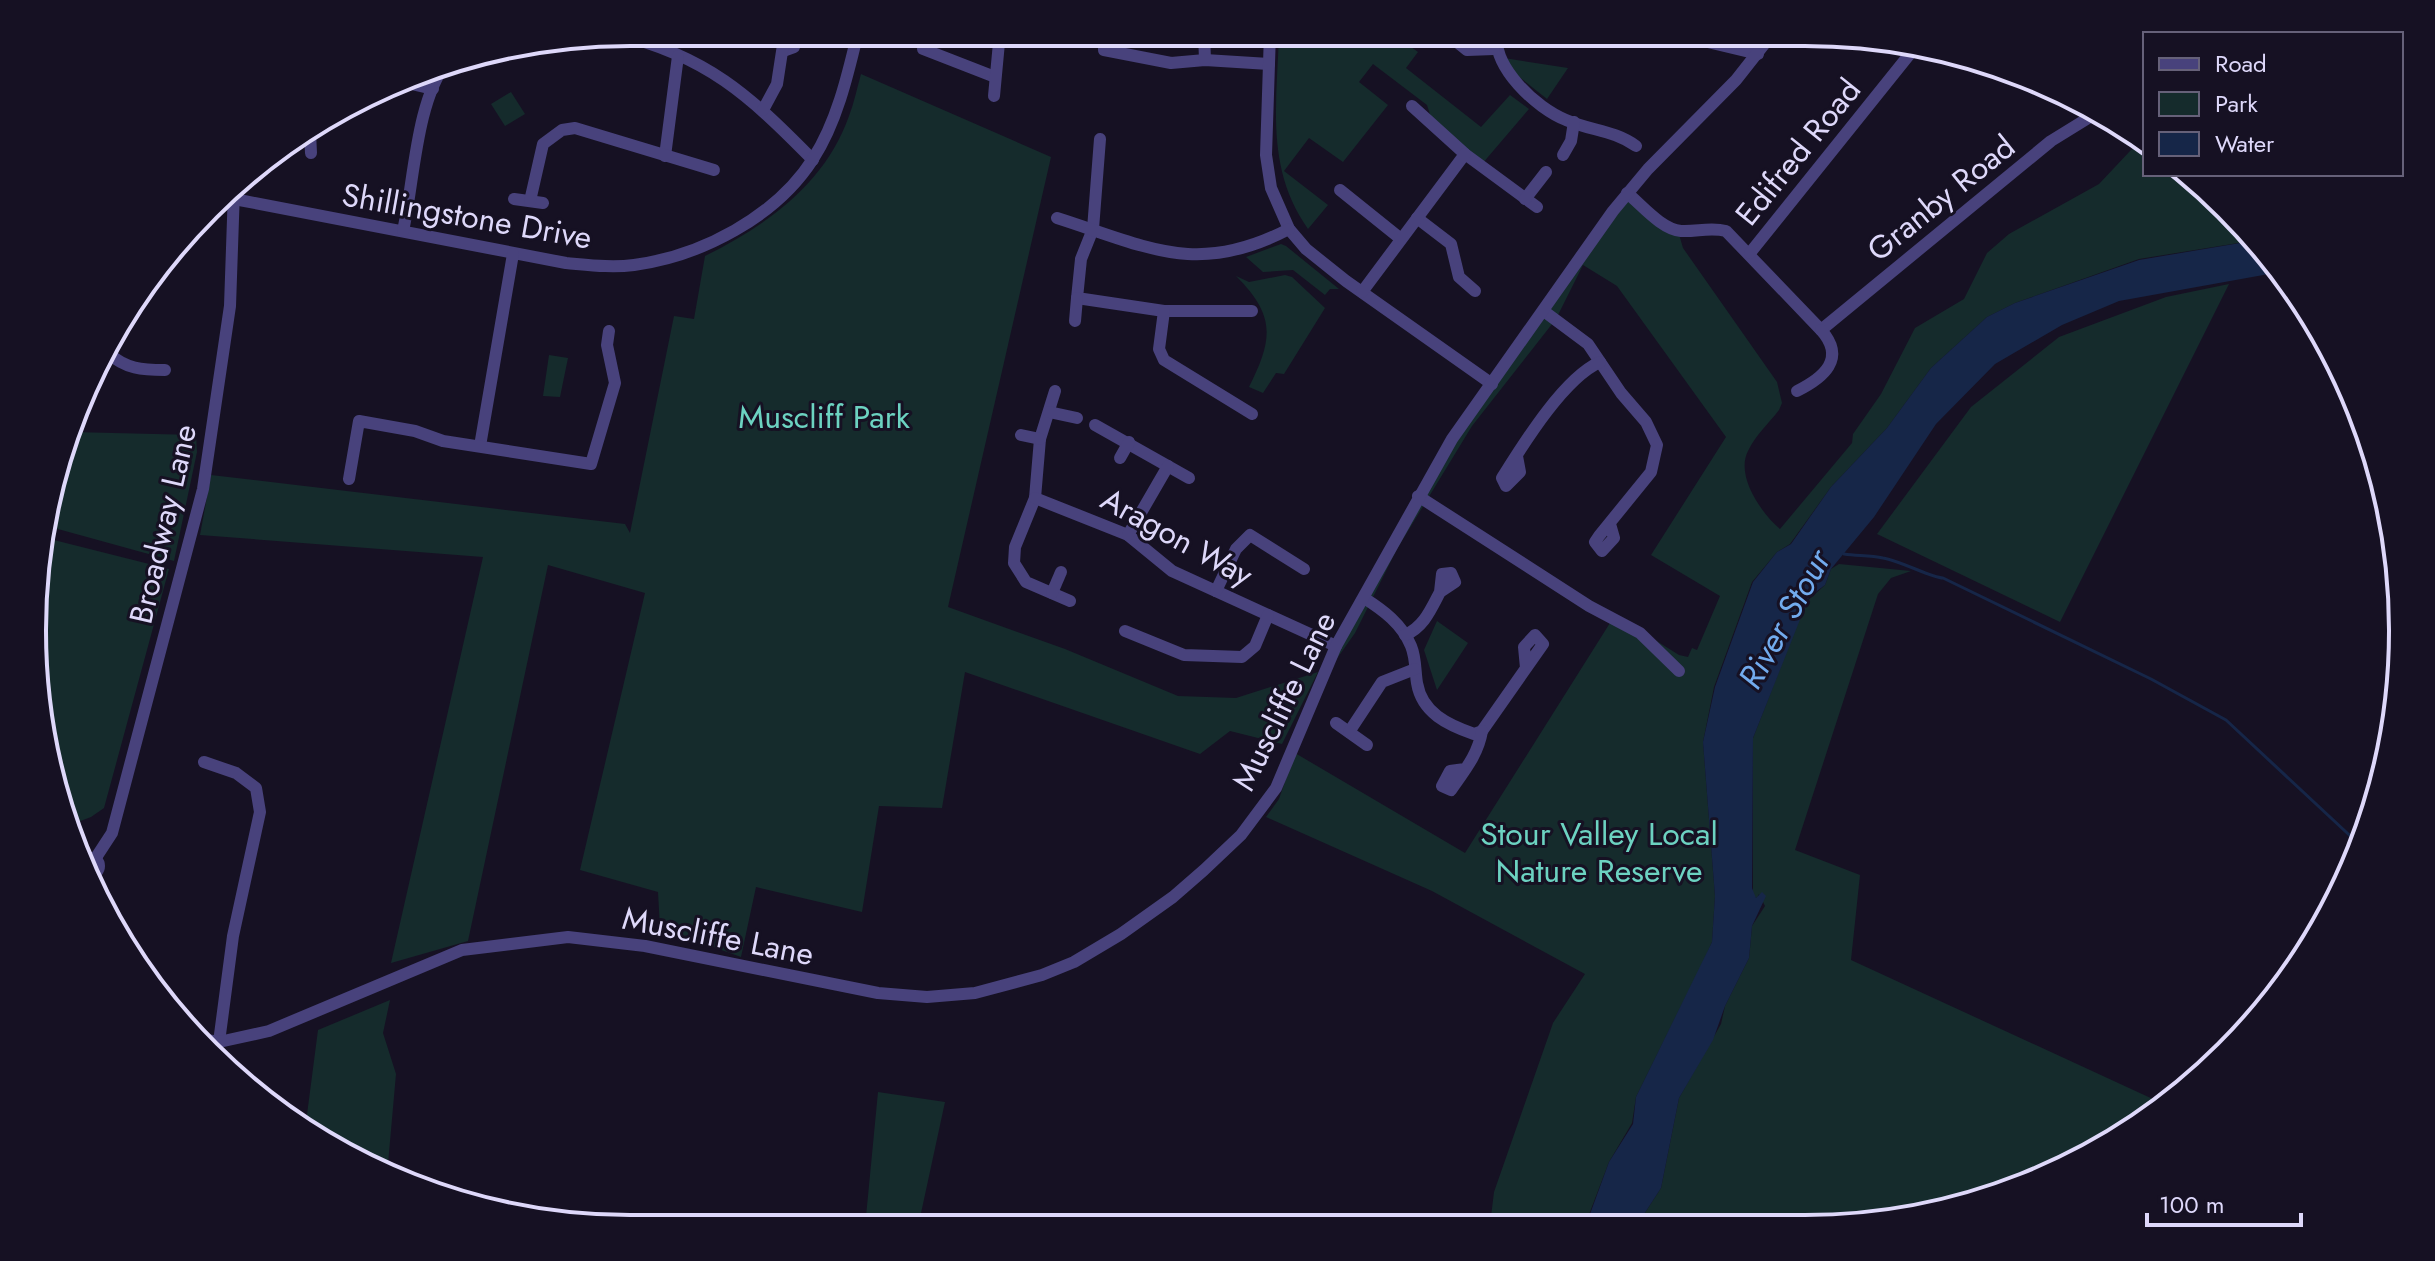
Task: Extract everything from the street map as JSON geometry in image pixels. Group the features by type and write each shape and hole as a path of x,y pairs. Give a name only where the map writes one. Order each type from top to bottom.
{"street":[{"path":"650,46 718,73 763,110 813,160"},
{"path":"763,110 777,84 784,46"},
{"path":"783,51 794,46"},
{"name":"Shillingstone Drive","path":"239,196 344,222 513,254 607,266 661,259 723,236 756,216 813,160 839,100 854,46"},
{"path":"994,96 998,46"},
{"path":"1104,46 1104,50 1171,63 1205,60 1269,64"},
{"path":"1204,46 1205,60"},
{"path":"1270,46 1266,155 1271,188 1289,229 1306,249 1362,292 1492,384"},
{"path":"1462,46 1467,50 1494,49"},
{"path":"1495,46 1509,75 1522,89 1564,120 1620,135 1636,146"},
{"path":"1724,46 1758,54"},
{"name":"Muscliffe Lane","path":"214,1041 269,1031 462,950 568,937 645,946 898,995 962,995 1042,975 1094,951 1156,910 1241,835 1276,788 1336,646 1418,496 1492,384 1627,193 1764,46"},
{"path":"923,49 995,77"},
{"name":"Edifred Road","path":"1750,253 1909,55"},
{"path":"665,156 678,56"},
{"path":"403,231 423,119 436,79"},
{"path":"419,86 433,89"},
{"path":"1412,106 1465,154 1537,207"},
{"name":"Granby Road","path":"1821,330 2051,141 2087,119"},
{"path":"1563,155 1571,141 1574,122"},
{"path":"514,199 537,202 543,144 562,130 575,128 714,170"},
{"path":"1075,321 1081,259 1093,229 1100,139"},
{"path":"310,142 311,153"},
{"path":"1362,292 1465,154"},
{"path":"1525,199 1546,172"},
{"path":"1340,190 1401,239"},
{"path":"1627,193 1678,231 1705,228 1726,231 1830,340 1832,361 1821,376 1797,391"},
{"name":"Broadway Lane","path":"92,858 112,833 203,489 230,306 234,201"},
{"path":"1057,218 1155,251 1198,256 1234,252 1289,229"},
{"path":"1417,218 1451,244 1459,277 1475,291"},
{"path":"480,446 513,254"},
{"path":"1077,298 1164,311 1252,311"},
{"path":"1164,311 1159,349 1164,360 1252,414"},
{"path":"1545,312 1579,336 1646,422 1657,445 1651,472 1610,524"},
{"path":"349,479 359,421 595,465 615,383 607,345 609,331"},
{"path":"114,358 121,364 139,370 165,370"},
{"path":"1517,456 1573,381 1600,362"},
{"path":"1055,391 1040,439 1035,498 1015,547 1014,563 1026,582 1070,601"},
{"path":"1049,412 1077,418"},
{"path":"1095,425 1189,478"},
{"path":"1021,435 1040,439"},
{"path":"1120,458 1129,442"},
{"path":"1128,535 1168,466"},
{"path":"1418,496 1589,606 1640,633 1679,671"},
{"name":"Aragon Way","path":"1035,498 1128,535 1172,571 1336,646"},
{"path":"1216,591 1249,530 1304,569"},
{"path":"1052,593 1061,572"},
{"path":"1405,635 1414,631 1427,616 1440,592"},
{"path":"1364,598 1389,616 1405,635 1412,648 1421,698 1428,709 1451,726 1474,734 1482,731"},
{"path":"1125,631 1184,655 1242,657 1255,646 1268,615"},
{"path":"1465,769 1476,754 1482,731 1526,668"},
{"path":"1349,732 1382,682 1415,669"},
{"path":"1336,723 1367,745"},
{"path":"204,762 236,773 256,788 260,812 233,936 219,1042"}],"green space":[{"path":"1278,46 1410,46 1418,52 1406,68 1481,127 1510,95 1529,109 1482,164 1433,124 1427,105 1373,64 1359,82 1388,105 1343,162 1309,138 1284,171 1328,205 1308,229 1294,206 1285,182 1279,159 1276,110"},
{"path":"1504,58 1568,68 1547,99 1513,72"},
{"name":"Muscliff Park","path":"861,74 1051,157 948,607 1065,649 1178,696 1236,698 1318,672 1282,744 1230,731 1200,754 965,672 942,808 879,806 862,912 756,887 741,957 660,928 658,892 580,870 645,593 548,565 468,941 391,963 483,557 200,535 211,475 625,524 630,533 674,316 694,319 705,256 771,216 809,182 825,162 849,116"},
{"path":"511,92 525,114 505,126 491,104"},
{"name":"Stour Valley Local Nature Reserve","path":"2134,149 2143,155 2143,176 2171,176 2242,242 2139,259 2015,303 1987,317 1931,368 1887,428 1831,487 1790,544 1777,552 1752,582 1714,687 1703,742 1715,896 1712,942 1636,1097 1632,1123 1609,1162 1589,1215 1491,1215 1494,1192 1553,1023 1585,974 1432,891 1266,817 1279,799 1295,753 1465,853 1615,615 1679,655 1688,657 1692,648 1697,650 1720,596 1651,555 1726,437 1617,286 1583,265 1556,319 1472,426 1397,549 1355,633 1319,684 1418,496 1627,193 1678,231 1683,248 1777,382 1782,403 1751,445 1745,472 1752,494 1780,529 1852,443 1853,434 1881,394 1915,328 1964,299 1987,253 2009,234 2099,184"},
{"path":"1281,244 1339,289 1330,289 1325,295 1293,270 1263,272 1246,257"},
{"path":"1285,275 1292,277 1325,308 1284,374 1276,373 1263,393 1249,387 1266,341 1264,316 1249,290 1236,276 1249,282"},
{"path":"2229,284 2060,622 1877,534 1971,407 2059,337 2166,297"},
{"path":"549,355 568,358 560,397 543,396"},
{"path":"81,432 196,435 197,452 174,561 55,528"},
{"path":"53,540 169,569 104,808 78,822 57,745 51,707 46,630"},
{"path":"1839,564 1911,571 1891,578 1878,594 1795,850 1860,875 1851,960 2153,1099 2097,1137 2028,1171 1919,1204 1843,1214 1643,1215 1661,1188 1679,1098 1721,1024 1725,1006 1749,958 1752,926 1765,906 1759,894 1757,898 1753,896 1753,738 1806,602 1825,585 1831,569"},
{"path":"1437,621 1468,643 1437,690 1424,650"},
{"path":"390,1000 383,1033 396,1074 388,1162 338,1137 307,1116 318,1030"},
{"path":"878,1092 945,1102 921,1215 866,1215"}],"water":[{"name":"River Stour","path":"2242,243 2267,274 2119,301 2062,325 1995,364 1936,424 1874,517 1831,569 1825,585 1809,597 1753,738 1752,888 1756,898 1762,892 1766,896 1752,926 1749,958 1725,1006 1713,1040 1679,1098 1661,1188 1643,1215 1590,1215 1609,1162 1633,1124 1636,1097 1712,942 1715,896 1703,742 1715,687 1753,582 1777,552 1791,544 1831,487 1887,428 1931,368 1987,317 2015,303 2139,260"}],"waterway":[{"name":"River Stour","path":"1844,554 1890,560 1943,578 2151,679 2226,720 2351,837"}]}
